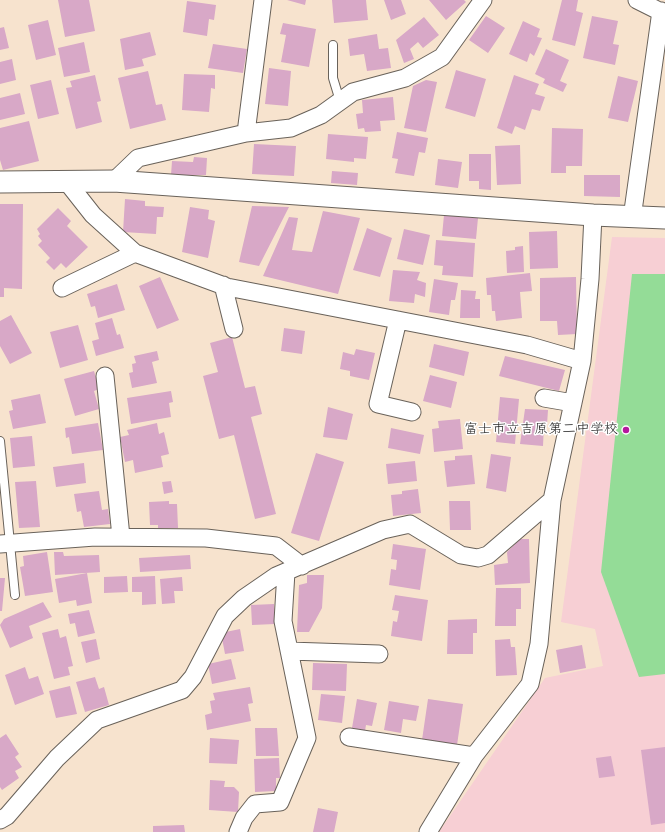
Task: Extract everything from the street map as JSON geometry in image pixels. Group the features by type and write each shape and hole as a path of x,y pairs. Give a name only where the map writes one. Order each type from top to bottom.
{"street":[{"path":"246,133 262,0"},
{"path":"114,181 138,158 246,133 291,128 321,115 353,92 405,78 442,57 483,0"},
{"path":"632,218 663,13 637,0"},
{"path":"0,182 114,181 593,216 665,218"},
{"path":"68,182 93,216 135,253 224,285 528,345 582,361"},
{"path":"428,832 474,756 530,684 539,644 552,500 582,361 590,279 593,216"},
{"path":"62,288 135,253"},
{"path":"224,285 234,329"},
{"path":"398,320 378,404 412,412"},
{"path":"105,376 121,537"},
{"path":"544,398 573,403"},
{"path":"0,820 7,816 57,758 97,720 182,690 193,677 225,616 244,598 276,576 384,530 410,524 461,555 478,558 488,554 552,500"},
{"path":"4,544 95,537 121,537 206,538 276,546 294,569 283,621 307,738 280,802 255,804 244,818 238,832"},
{"path":"289,651 379,654"},
{"path":"349,738 474,756"}],"lane":[{"path":"333,45 333,78 340,101"},
{"path":"0,441 4,544 15,595"}],"shaded area":[{"name":"富士市立吉原第二中学校","path":"612,237 665,238 665,832 439,832 545,678 603,666 595,629 561,622"}],"green space":[{"path":"632,274 665,274 665,674 639,677 601,572"}],"building":[{"path":"58,0 89,0 95,31 65,37"},
{"path":"287,0 306,0 305,5"},
{"path":"332,0 366,0 368,20 334,23"},
{"path":"384,0 401,0 406,14 391,20"},
{"path":"429,0 464,0 466,2 446,20"},
{"path":"562,0 578,0 576,11 583,13 575,46 552,40"},
{"path":"187,1 216,5 214,20 209,19 207,36 183,32"},
{"path":"486,16 505,28 488,53 469,40"},
{"path":"592,16 618,21 613,44 619,45 615,65 583,58"},
{"path":"424,17 439,35 423,48 418,42 410,49 414,59 404,63 396,40"},
{"path":"48,20 56,55 36,60 28,25"},
{"path":"523,21 540,29 537,37 542,38 534,56 530,53 527,62 509,54"},
{"path":"283,23 316,29 309,67 281,62 286,35 280,34"},
{"path":"4,27 9,48 0,50 0,28"},
{"path":"150,32 156,55 142,59 144,66 125,70 120,39"},
{"path":"377,34 379,49 388,48 391,68 367,71 364,54 350,56 348,39"},
{"path":"84,42 90,72 64,77 58,48"},
{"path":"213,44 247,49 243,73 208,68"},
{"path":"546,49 569,60 560,81 567,84 563,92 543,83 545,79 535,74"},
{"path":"12,59 16,80 0,84 0,62"},
{"path":"269,68 291,71 288,106 265,104"},
{"path":"456,70 486,79 475,117 445,108"},
{"path":"148,71 156,105 162,104 166,120 130,129 118,78"},
{"path":"184,74 215,75 215,89 211,88 209,112 182,110"},
{"path":"95,75 101,101 97,102 102,122 76,129 66,88 72,87 70,81"},
{"path":"514,75 539,84 535,94 545,97 540,111 532,109 525,130 515,126 512,134 497,128"},
{"path":"618,76 638,81 628,122 608,118"},
{"path":"51,80 59,114 38,119 30,85"},
{"path":"426,80 437,82 426,132 404,128 413,86"},
{"path":"20,93 25,114 0,120 0,98"},
{"path":"393,97 395,120 380,121 381,131 365,132 364,128 358,129 356,114 363,113 362,100"},
{"path":"29,121 39,161 3,170 0,160 0,128"},
{"path":"552,128 583,129 582,166 566,166 566,173 551,173"},
{"path":"397,132 428,138 425,153 419,152 414,176 395,173 398,159 392,158"},
{"path":"328,134 368,137 366,159 354,158 354,162 326,159"},
{"path":"254,144 296,146 294,176 252,174"},
{"path":"520,145 521,184 497,185 495,146"},
{"path":"469,154 491,154 491,190 479,189 479,181 469,181"},
{"path":"194,157 207,158 206,175 171,175 172,161 193,162"},
{"path":"438,159 462,162 458,188 435,185"},
{"path":"332,171 358,173 357,185 331,183"},
{"path":"584,175 620,175 620,197 584,196"},
{"path":"125,199 145,201 145,206 164,207 163,217 157,217 156,234 123,232"},
{"path":"0,204 23,204 22,289 4,288 4,297 0,297"},
{"path":"252,206 289,207 259,266 239,262"},
{"path":"190,207 209,210 208,219 215,221 208,258 182,252"},
{"path":"58,208 71,221 67,226 88,247 66,268 61,263 54,270 46,262 50,258 38,245 42,241 38,236 40,234 37,229"},
{"path":"323,211 360,218 338,294 263,276 289,217 298,218 292,250 312,252"},
{"path":"444,215 478,218 476,239 442,236"},
{"path":"367,228 392,238 380,277 353,270"},
{"path":"404,229 430,235 423,265 397,259"},
{"path":"557,231 558,268 530,269 529,232"},
{"path":"436,240 475,243 473,277 442,275 443,266 434,265"},
{"path":"523,246 524,272 507,273 506,251 515,250 515,247"},
{"path":"393,270 420,272 417,280 426,283 425,297 415,294 414,303 389,301"},
{"path":"530,273 532,291 520,292 522,318 496,321 495,311 492,311 491,295 487,295 486,278"},
{"path":"160,277 179,320 157,329 139,286"},
{"path":"576,277 577,334 558,335 557,321 540,321 540,278"},
{"path":"434,279 458,283 455,300 451,300 449,315 429,312"},
{"path":"117,284 125,310 98,318 95,306 91,307 87,294"},
{"path":"461,290 476,291 475,299 480,299 480,318 460,318"},
{"path":"11,315 32,353 10,364 0,346 0,321"},
{"path":"112,318 117,335 120,334 124,348 96,356 92,341 99,339 95,323"},
{"path":"78,325 88,360 60,368 50,332"},
{"path":"284,328 305,331 302,354 281,351"},
{"path":"232,337 245,388 255,386 262,414 251,417 276,514 255,519 234,435 219,439 203,376 218,372 210,343"},
{"path":"434,344 469,352 464,376 429,367"},
{"path":"356,349 375,353 369,380 350,376 350,371 340,369 343,352 354,355"},
{"path":"157,351 159,360 152,362 157,383 132,388 129,373 133,372 132,364 136,363 134,356"},
{"path":"505,356 565,370 559,391 499,376"},
{"path":"94,371 99,389 94,391 99,409 75,416 64,379"},
{"path":"430,375 457,382 451,408 423,401"},
{"path":"171,391 173,402 169,403 171,417 131,424 127,398"},
{"path":"40,394 46,423 13,429 9,411 13,410 11,400"},
{"path":"500,397 519,399 515,444 496,442"},
{"path":"328,407 353,414 347,440 323,437"},
{"path":"525,409 548,410 547,425 544,425 543,446 520,444"},
{"path":"460,419 463,449 434,452 432,429 439,428 438,421"},
{"path":"98,423 103,450 72,454 69,437 66,438 65,428"},
{"path":"157,423 159,434 164,432 169,454 161,456 163,467 135,473 133,460 125,462 120,437 129,435 127,430"},
{"path":"391,428 424,435 420,454 388,448"},
{"path":"32,436 35,466 13,468 10,438"},
{"path":"316,453 344,462 319,541 291,533"},
{"path":"491,454 511,457 506,492 486,488"},
{"path":"472,455 475,484 447,487 444,461 455,460 455,456"},
{"path":"415,461 417,481 388,484 386,464"},
{"path":"84,463 86,483 56,487 53,467"},
{"path":"36,481 40,527 19,528 15,482"},
{"path":"171,481 173,492 164,494 162,482"},
{"path":"418,489 421,513 393,516 391,495 402,494 402,491"},
{"path":"99,491 102,510 108,509 110,524 84,527 81,511 77,512 74,494"},
{"path":"169,501 169,504 177,504 178,528 158,528 158,525 150,525 149,502"},
{"path":"449,501 470,501 471,530 450,530"},
{"path":"520,539 529,539 530,583 495,585 494,565 508,563 507,552"},
{"path":"393,544 426,549 420,590 389,585 391,569 396,570 397,560 391,559"},
{"path":"47,552 53,592 25,596 20,567 24,566 23,556"},
{"path":"54,552 63,552 64,556 99,555 100,572 55,575"},
{"path":"190,555 191,569 140,572 139,558"},
{"path":"87,573 92,603 77,606 76,600 59,603 55,579"},
{"path":"307,575 324,575 322,608 309,632 297,632 299,585 307,583"},
{"path":"127,576 128,592 104,593 104,577"},
{"path":"155,576 156,604 142,605 142,592 132,592 132,577"},
{"path":"182,577 183,591 174,591 175,603 162,604 160,579"},
{"path":"0,578 5,578 2,611 0,611"},
{"path":"496,588 521,588 521,609 516,609 516,626 495,626"},
{"path":"395,595 428,600 422,641 391,636 393,621 397,622 399,611 392,610"},
{"path":"43,602 52,617 29,626 33,638 10,648 0,625 4,619"},
{"path":"274,604 275,624 252,625 251,605"},
{"path":"89,610 95,633 78,637 75,623 70,624 68,614"},
{"path":"477,619 477,633 473,633 473,654 447,654 448,620"},
{"path":"58,629 60,638 66,636 73,666 68,667 70,675 54,679 42,633"},
{"path":"240,629 244,651 225,654 221,633"},
{"path":"96,639 100,659 86,663 81,642"},
{"path":"510,639 511,647 515,647 517,675 496,676 495,640"},
{"path":"582,645 586,668 560,673 556,650"},
{"path":"231,659 236,679 212,684 208,664"},
{"path":"313,663 347,664 346,691 312,690"},
{"path":"25,667 29,679 38,676 44,694 15,705 5,675"},
{"path":"95,677 99,689 104,687 109,705 85,712 76,682"},
{"path":"70,686 77,714 56,718 49,691"},
{"path":"250,687 253,703 248,704 251,721 207,730 205,715 212,713 210,701 215,700 213,693"},
{"path":"321,694 345,696 342,723 318,720"},
{"path":"357,699 377,703 372,726 366,725 365,731 352,728"},
{"path":"428,699 463,704 457,745 422,740"},
{"path":"389,701 419,706 416,721 403,719 401,733 384,730"},
{"path":"255,728 277,728 279,756 256,756"},
{"path":"6,734 19,754 15,757 22,767 15,771 19,778 2,790 0,787 0,738"},
{"path":"210,738 239,740 237,764 209,763"},
{"path":"665,747 665,823 651,825 641,750"},
{"path":"611,756 615,776 599,778 596,758"},
{"path":"279,758 280,778 276,778 276,791 255,792 254,759"},
{"path":"210,780 225,781 224,787 234,787 239,792 238,812 209,810"},
{"path":"318,808 338,812 334,832 313,832"},
{"path":"184,825 185,832 153,832 153,826"}],"place":[{"name":"富士市立吉原第二中学校","path":"626,430"}]}
